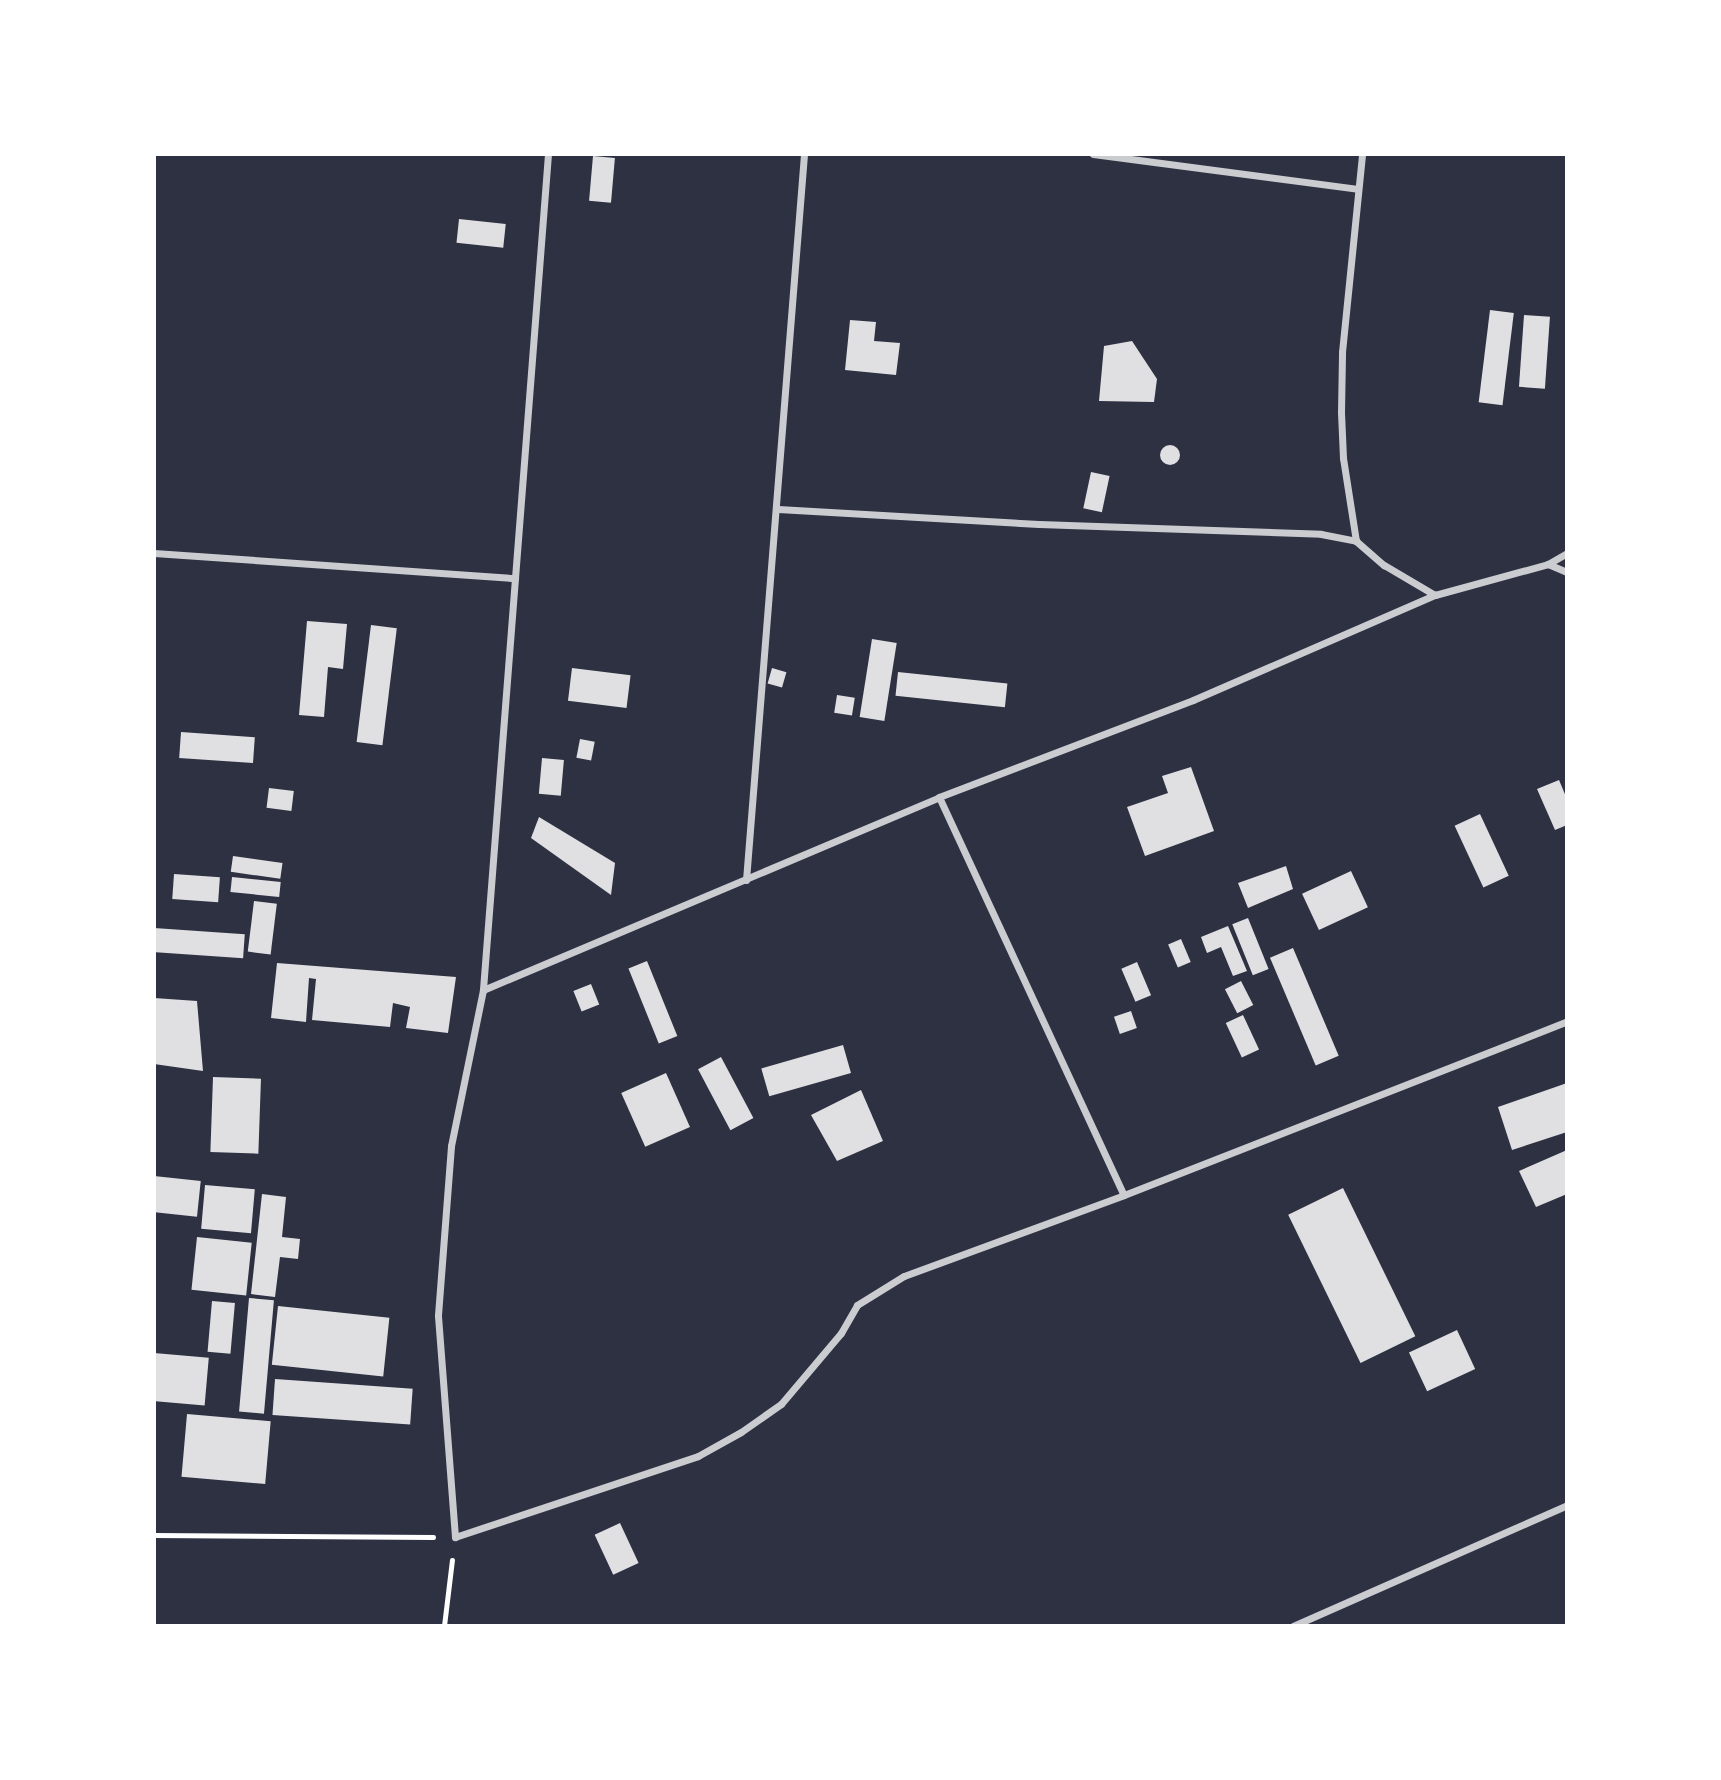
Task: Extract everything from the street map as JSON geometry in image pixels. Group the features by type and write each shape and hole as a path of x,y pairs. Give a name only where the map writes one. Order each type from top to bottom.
{"street":[{"path":"548,154 483,990 451,1146 438,1316 455,1538 698,1456 741,1432 781,1404 841,1333 857,1305 866,1297 929,1266 1124,1195 1567,1021"},
{"path":"746,880 778,509 804,154"},
{"path":"1093,154 1358,189"},
{"path":"1356,541 1343,458 1341,412 1342,352 1362,154"},
{"path":"778,509 1039,524 1321,534 1356,541 1384,565 1435,596"},
{"path":"154,553 515,578"},
{"path":"483,990 939,797 1193,700 1435,596 1548,564 1567,553"},
{"path":"1548,564 1567,572"},
{"path":"939,797 1124,1195"},
{"path":"1294,1626 1567,1505"}],"path":[{"path":"154,1535 455,1538 444,1626"}],"building":[{"path":"593,156 615,158 611,203 589,201"},
{"path":"459,219 506,224 503,248 456,243"},
{"path":"1490,310 1514,313 1502,405 1479,402"},
{"path":"1524,315 1550,317 1545,389 1519,387"},
{"path":"850,320 876,322 874,341 900,343 896,375 845,370"},
{"path":"1132,341 1157,379 1154,402 1099,401 1104,346"},
{"path":"1170,445 1177,448 1180,455 1177,462 1170,465 1163,462 1160,455 1163,448"},
{"path":"1091,472 1110,476 1102,512 1083,508"},
{"path":"307,621 347,624 343,669 328,667 324,717 299,715"},
{"path":"371,625 397,628 382,745 357,742"},
{"path":"872,639 897,643 884,721 860,717"},
{"path":"572,668 631,675 627,708 568,701"},
{"path":"772,668 786,672 782,688 768,683"},
{"path":"898,672 1007,683 1005,707 895,696"},
{"path":"837,695 855,698 852,716 834,713"},
{"path":"181,732 255,737 253,763 179,758"},
{"path":"580,739 595,742 591,761 576,758"},
{"path":"542,758 564,760 561,796 539,794"},
{"path":"1191,767 1214,831 1145,856 1127,807 1168,793 1162,776"},
{"path":"1559,780 1567,799 1567,825 1555,830 1537,789"},
{"path":"269,788 294,791 291,811 267,808"},
{"path":"1480,814 1509,876 1483,887 1455,826"},
{"path":"539,817 615,863 611,895 531,838"},
{"path":"233,856 283,863 280,879 231,872"},
{"path":"1286,866 1293,889 1248,908 1238,883"},
{"path":"1351,871 1368,907 1319,930 1302,894"},
{"path":"174,874 220,877 218,902 172,899"},
{"path":"232,877 281,882 279,897 230,892"},
{"path":"254,901 277,904 271,954 248,952"},
{"path":"1248,918 1269,969 1253,975 1232,924"},
{"path":"1228,926 1247,971 1233,976 1221,947 1207,953 1201,937"},
{"path":"154,928 245,934 243,958 154,952"},
{"path":"1181,939 1191,962 1178,967 1168,944"},
{"path":"1293,948 1339,1056 1316,1065 1270,958"},
{"path":"647,961 677,1036 659,1044 628,968"},
{"path":"1137,962 1151,995 1135,1002 1121,969"},
{"path":"277,963 456,977 448,1033 406,1028 410,1007 393,1003 390,1027 312,1020 316,979 309,978 306,1022 271,1018"},
{"path":"1241,981 1253,1005 1237,1013 1225,989"},
{"path":"591,984 599,1004 582,1012 573,991"},
{"path":"154,998 197,1001 203,1071 154,1064"},
{"path":"1131,1011 1137,1028 1120,1034 1114,1017"},
{"path":"1243,1015 1259,1049 1242,1057 1226,1023"},
{"path":"843,1045 851,1073 769,1096 761,1068"},
{"path":"721,1057 753,1118 730,1130 698,1069"},
{"path":"666,1073 690,1127 645,1147 621,1093"},
{"path":"213,1077 261,1079 258,1154 210,1152"},
{"path":"1567,1083 1567,1132 1512,1150 1498,1107"},
{"path":"861,1090 883,1141 837,1161 811,1115"},
{"path":"1567,1150 1567,1194 1536,1207 1519,1171"},
{"path":"154,1176 201,1181 197,1217 154,1212"},
{"path":"205,1185 255,1189 251,1233 201,1229"},
{"path":"1343,1188 1415,1336 1361,1363 1288,1215"},
{"path":"262,1194 286,1197 282,1237 300,1239 298,1259 280,1257 275,1297 251,1294"},
{"path":"197,1237 252,1243 246,1295 191,1290"},
{"path":"249,1298 274,1300 264,1414 239,1412"},
{"path":"212,1301 235,1303 230,1354 208,1352"},
{"path":"278,1306 389,1318 383,1376 272,1365"},
{"path":"1457,1330 1475,1369 1427,1391 1409,1352"},
{"path":"154,1353 209,1358 205,1406 154,1401"},
{"path":"275,1379 413,1389 410,1425 272,1415"},
{"path":"187,1414 271,1421 265,1484 182,1477"},
{"path":"620,1523 639,1563 613,1575 595,1535"}]}
